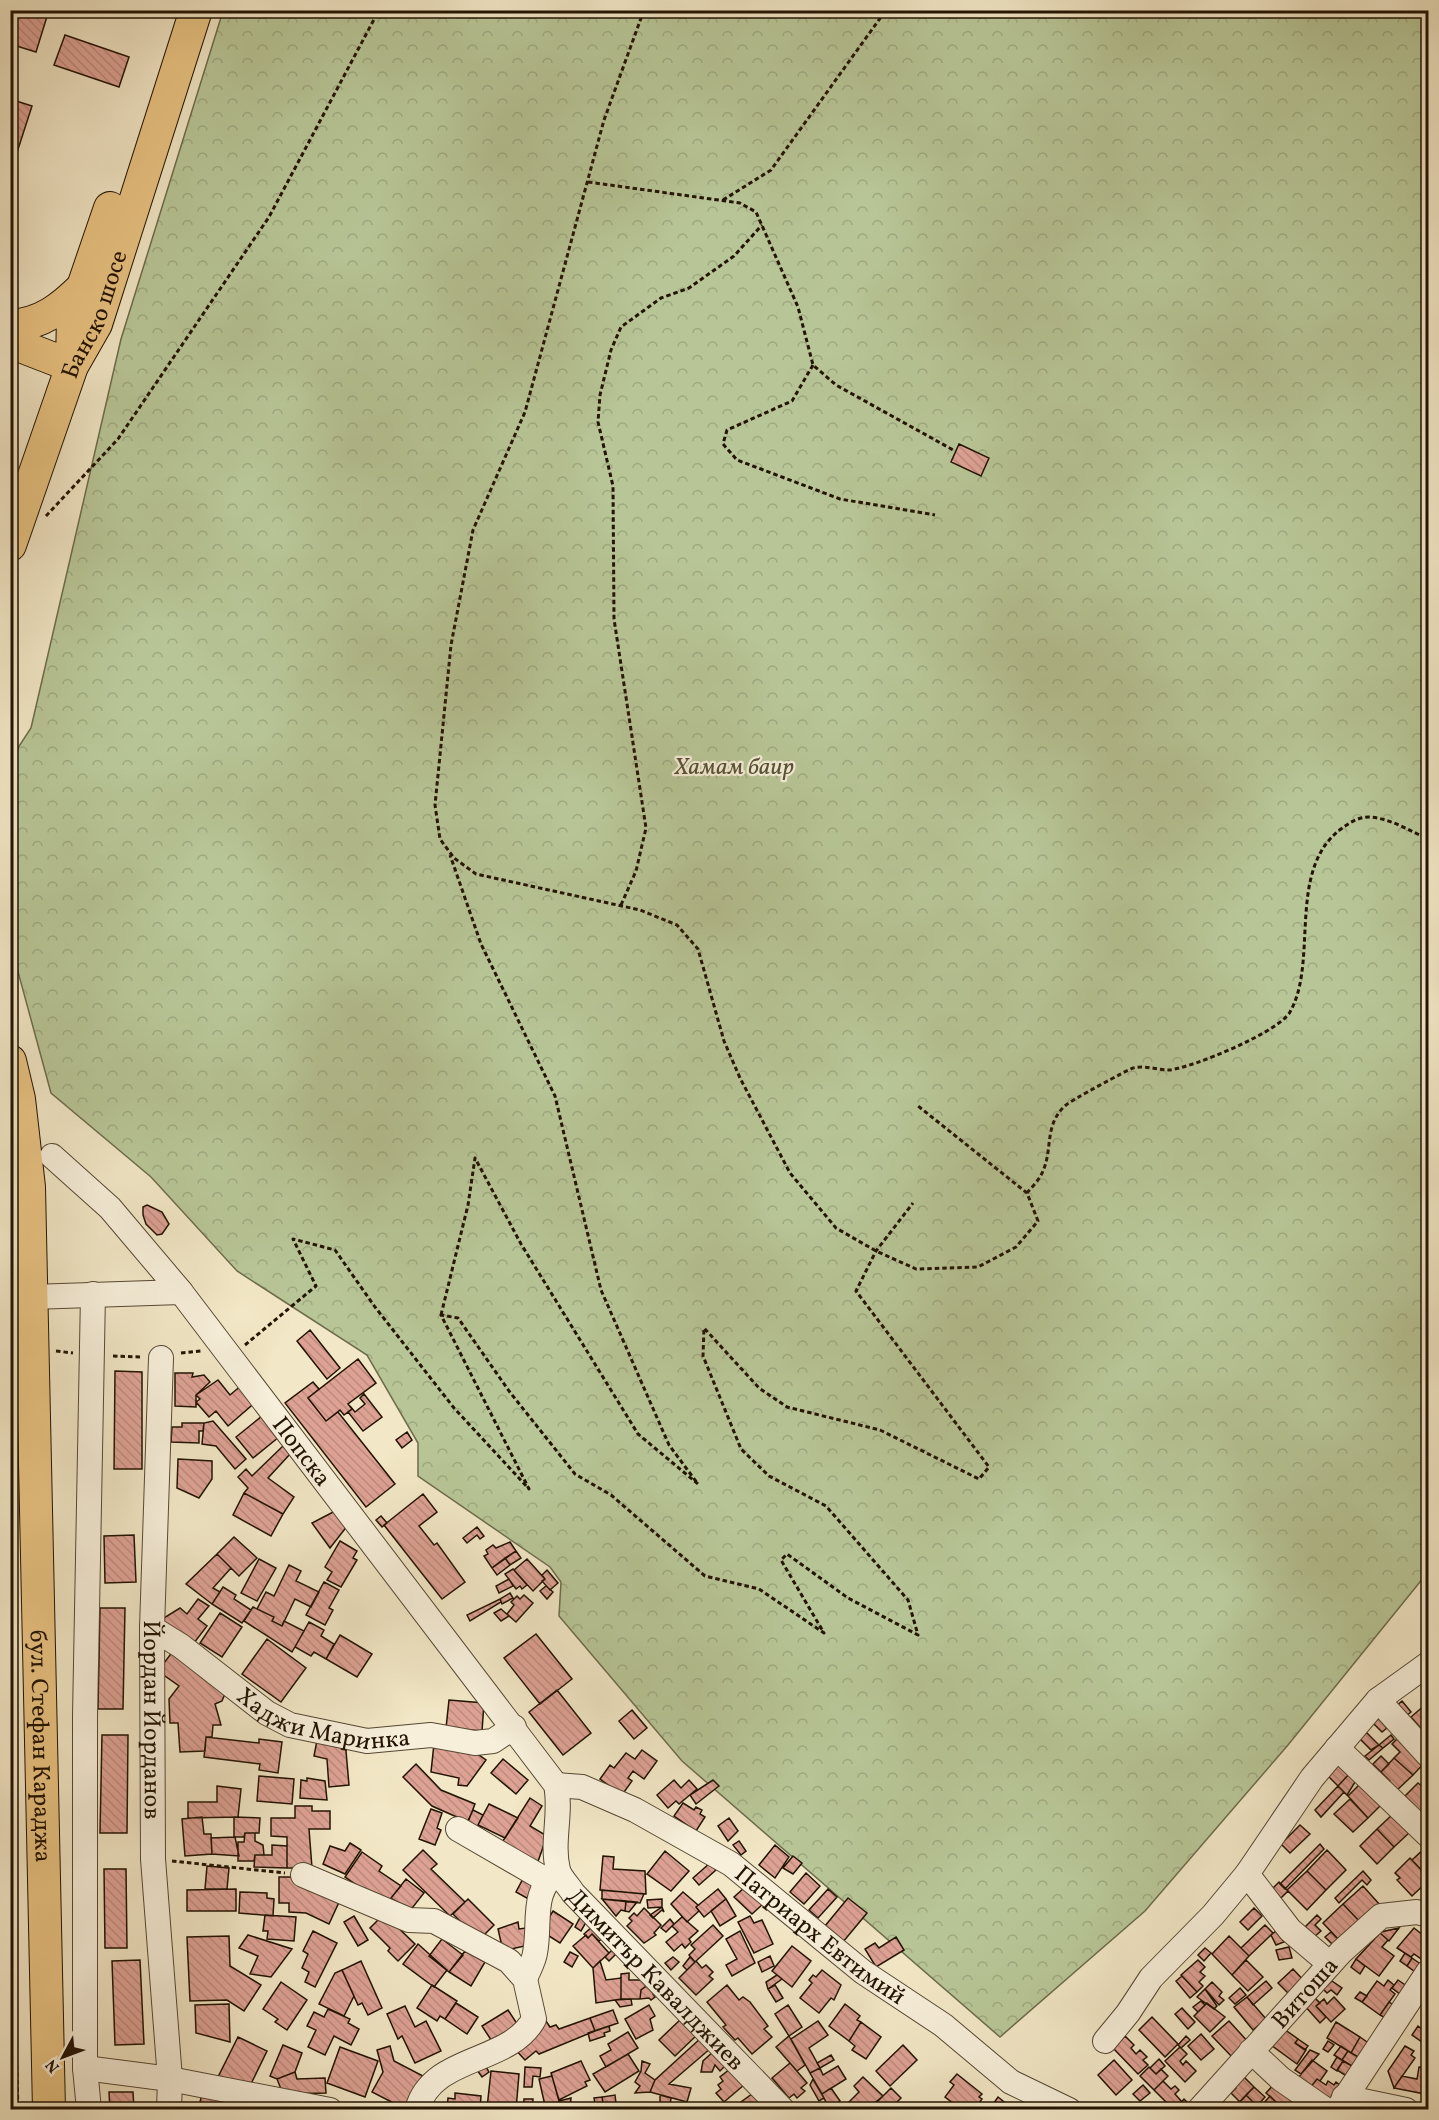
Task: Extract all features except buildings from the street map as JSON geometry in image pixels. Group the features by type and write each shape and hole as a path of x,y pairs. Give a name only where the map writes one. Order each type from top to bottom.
{"main road":[{"name":"Банско шосе","path":"85,320 84,285 176,10"},
{"name":"Банско шосе","path":"72,366 85,320 196,10"},
{"path":"10,326 26,325 45,318 65,305 84,285"},
{"path":"10,342 72,366 10,545"},
{"name":"бул. Стефан Караджа","path":"10,1061 18,1100 29,1187 49,2109"}],"street":[{"name":"Попска","path":"52,1156 110,1208 181,1292 556,1785"},
{"path":"31,1297 181,1292"},
{"path":"89,2109 85,2068 85,1716 93,1294"},
{"name":"Йордан Йорданов","path":"161,1358 152,1628 153,1858 155,1911 170,2079 170,2109"},
{"name":"Хаджи Маринка","path":"152,1628 181,1646 267,1713 290,1725 367,1741 431,1735 475,1743 493,1741 514,1727"},
{"path":"1105,2041 1128,2013 1151,1978 1213,1915 1246,1874 1312,1778 1378,1700 1427,1667"},
{"path":"1378,1700 1428,1755"},
{"path":"1337,1748 1428,1835"},
{"path":"525,1979 535,1953 537,1909 552,1876 560,1802 556,1785"},
{"name":"Патриарх Евтимий","path":"556,1785 582,1787 635,1810 730,1864 863,1972 943,2025 1011,2082 1069,2109"},
{"path":"458,1829 552,1876"},
{"path":"1246,1874 1290,1930 1330,1964"},
{"path":"303,1875 409,1920 434,1921 510,1961 525,1979 534,2019 526,2033 496,2052 477,2058 433,2082 420,2098 417,2109"},
{"name":"Димитър Кавалджиев","path":"552,1876 573,1893 783,2109"},
{"name":"Витоша","path":"1199,2109 1330,1964 1381,1916 1417,1912 1428,1915"},
{"path":"1335,2105 1428,1972"},
{"path":"1251,2051 1281,2079 1335,2105 1406,2109"},
{"path":"85,2068 170,2079 330,2109"}],"path":[{"path":"45,517 118,439 269,217 379,10"},
{"path":"644,10 604,120 525,412 473,530 451,645 437,766 435,805 440,839 454,858 476,874 621,905 677,925 698,949 728,1050 790,1173 836,1228 876,1251 916,1269 978,1268 1017,1247 1038,1221 1027,1193 918,1106"},
{"path":"722,200 771,170 886,10"},
{"path":"588,182 740,203 756,212 798,307 813,365 836,385 955,451"},
{"path":"621,905 636,871 646,828 614,619 613,486 598,422 600,395 611,350 621,327 661,298 689,288 734,256 762,225"},
{"path":"813,365 792,401 727,430 723,444 737,460 840,499 935,515"},
{"path":"1027,1193 1042,1173 1053,1120 1066,1105 1131,1068 1168,1070 1212,1057 1279,1024 1290,1013 1297,994 1303,955 1306,901 1321,852 1333,835 1352,820 1368,817 1387,821 1428,839"},
{"path":"161,1358 199,1350 231,1356 316,1286 293,1239 335,1250 454,1408 529,1489 441,1315 468,1205 476,1158 521,1244 638,1434 698,1484 669,1445 601,1290 555,1096 481,944 448,851"},
{"path":"441,1315 458,1318 509,1392 575,1474 611,1495 705,1576 759,1589 824,1633 781,1560 786,1554 848,1598 918,1635 909,1600 826,1506 769,1476 741,1449 703,1356 704,1328 759,1388 787,1407 880,1430 979,1479 989,1467 856,1291 876,1251 913,1203"},
{"path":"10,1840 18,2109"},
{"path":"153,1858 303,1875"}],"green space":[{"name":"Хамам баир","path":"223,11 1428,11 1428,1572 1288,1745 1145,1911 1000,2037 682,1761 559,1616 561,1582 550,1567 418,1476 418,1443 367,1355 237,1271 151,1177 51,1093 11,946 10,760 31,728 121,339"}]}
